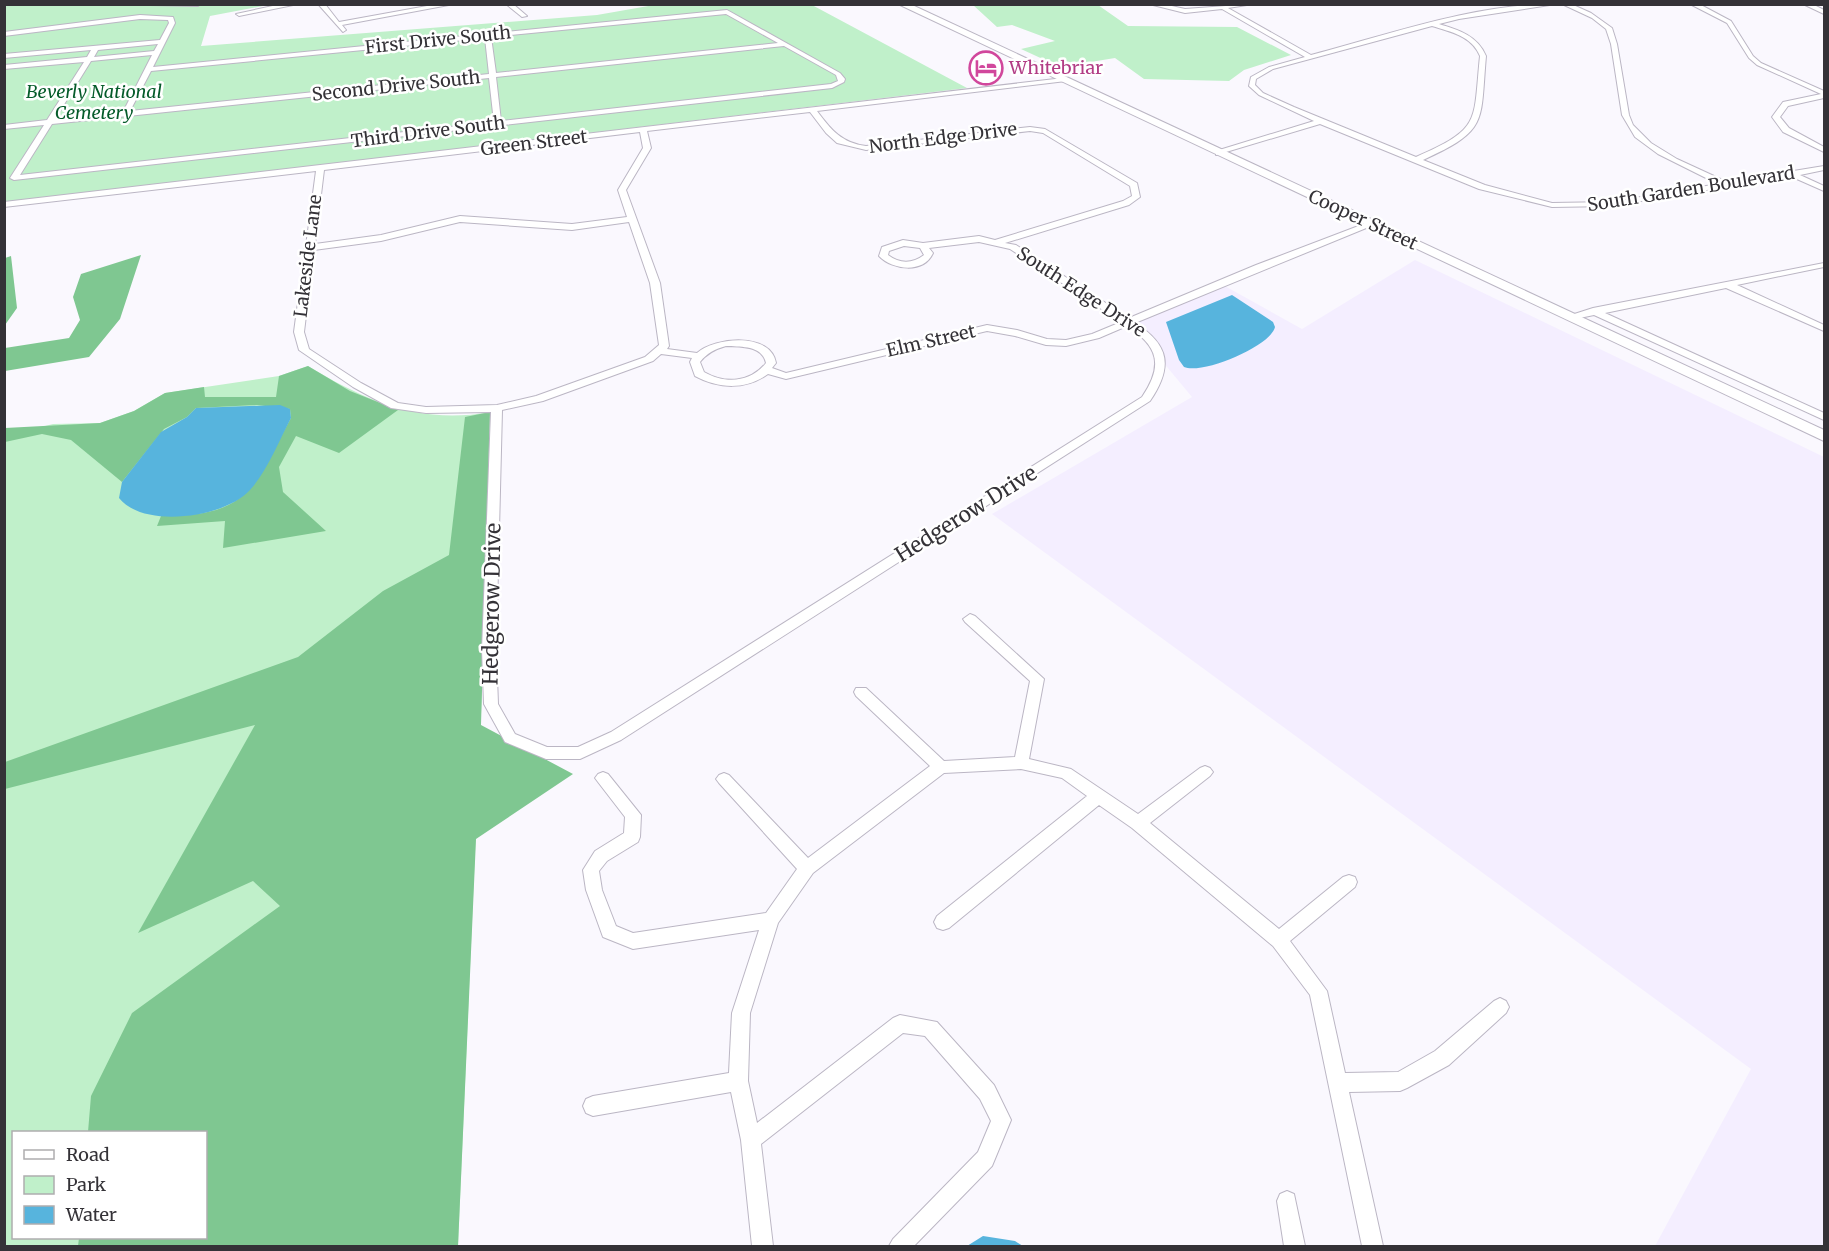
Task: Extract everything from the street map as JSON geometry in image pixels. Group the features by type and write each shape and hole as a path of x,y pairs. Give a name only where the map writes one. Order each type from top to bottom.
{"street":[{"path":"105,4 198,4"},
{"path":"284,4 239,14 295,4"},
{"path":"321,4 344,31"},
{"path":"338,24 451,4"},
{"path":"509,4 524,16"},
{"name":"Cooper Street","path":"902,4 1824,436"},
{"path":"1152,4 1185,11 1250,4"},
{"path":"1224,8 1310,57 1469,15 1553,4"},
{"path":"1565,4 1596,18 1613,33 1624,104 1628,121 1636,133 1660,151 1727,184"},
{"path":"1693,4 1729,22 1751,57 1759,64 1824,94"},
{"path":"1806,4 1824,12"},
{"name":"First Drive South","path":"148,69 728,12 787,44"},
{"path":"4,33 164,16 171,18 172,23 125,115"},
{"path":"1416,160 1443,149 1466,135 1476,122 1480,108 1483,56 1481,49 1465,36 1430,24"},
{"path":"488,35 498,124"},
{"path":"4,56 162,42"},
{"name":"Second Drive South","path":"4,127 787,44"},
{"name":"Third Drive South","path":"47,123 14,178 832,86 841,82 838,74 787,44"},
{"path":"47,123 96,48"},
{"path":"4,67 156,53"},
{"name":"South Garden Boulevard","path":"1310,57 1263,71 1251,82 1261,94 1482,187 1552,205 1611,204 1824,168"},
{"name":"Green Street","path":"4,205 1064,80"},
{"path":"1824,94 1786,104 1776,117 1786,130 1824,150"},
{"name":"North Edge Drive","path":"812,110 838,142 848,147 866,148 1017,129 1045,131 1134,184 1137,189 1136,196 1126,203 998,242"},
{"path":"1219,153 1321,121"},
{"path":"497,408 539,399 649,359 660,351 663,338 654,282 622,190 647,148 643,130"},
{"name":"Lakeside Lane","path":"320,168 299,332 304,351 357,386 395,406 426,410 497,408"},
{"path":"1792,174 1824,189"},
{"path":"308,249 381,238 460,219 572,227 633,219"},
{"name":"Elm Street","path":"698,356 695,362 699,374 715,382 750,380 767,370 786,375 810,371 987,328 1017,333 1046,342 1066,343 1095,336 1370,223"},
{"name":"South Edge Drive","path":"923,246 966,239 998,242 1013,247 1149,336 1158,350 1162,370 1146,399 1097,430"},
{"path":"1570,317 1823,265"},
{"path":"1726,284 1824,328"},
{"path":"1593,311 1824,417"},
{"path":"660,351 698,356 715,346 726,343 750,343 766,351 770,357 767,370"},
{"name":"Hedgerow Drive","path":"497,408 489,650 491,704 510,738 546,753 580,753 616,736 1097,430"},
{"path":"970,619 1037,680 1021,763"},
{"path":"861,692 941,767"},
{"path":"763,1246 751,1140 738,1081 741,1013 771,920 807,868 941,767 1021,763 1066,774 1138,824 1279,940 1318,991 1372,1246"},
{"path":"1138,824 1205,772"},
{"path":"603,778 633,814 632,837 601,856 591,870 594,890 609,931 633,941 771,920"},
{"path":"724,779 807,868"},
{"path":"944,922 1098,796"},
{"path":"1279,940 1349,882"},
{"path":"1338,1083 1400,1081 1442,1058 1500,1007"},
{"path":"751,1140 900,1024 930,1028 987,1092 1001,1120 986,1159 900,1246"},
{"path":"593,1106 738,1081"},
{"path":"1287,1200 1295,1246"}],"shaded area":[{"path":"1415,260 1824,457 1824,1246 1655,1246 1751,1069 992,514 1192,397 1128,320 1223,285 1302,329"}],"green space":[{"name":"Beverly National Cemetery","path":"4,5 268,5 210,16 201,46 597,15 654,5 812,5 967,88 5,203"},
{"path":"973,5 1098,5 1128,26 1237,27 1291,55 1244,70 1229,81 1144,79 1115,58 1060,67 1021,49 1055,41 1012,25 997,27"},
{"path":"141,255 120,319 89,357 5,371 5,348 69,338 80,320 73,297 81,274"},
{"path":"11,256 17,308 5,325 5,258"},
{"path":"308,366 351,390 395,407 441,415 490,412 487,575 458,1246 5,1246 5,436 53,424 100,423 134,411 165,393 279,376"},
{"path":"308,366 350,391 398,410 339,453 296,436 279,467 283,492 326,531 223,548 225,521 157,526 161,516 191,515 214,511 245,493 267,463 291,418 290,409 257,405 196,408 187,417 164,429 122,482 71,440 42,434 5,442 5,428 100,423 134,411 165,393 204,387 205,397 276,397 279,376"},
{"path":"490,412 481,725 573,774 476,839 458,1246 78,1246 79,1239 207,1239 207,1131 88,1131 91,1096 132,1013 280,906 253,881 138,933 255,725 5,789 5,762 298,657 383,591 449,555 465,417"}],"water":[{"path":"1232,295 1273,322 1275,327 1271,335 1249,350 1220,363 1205,367 1184,367 1179,360 1166,322"},
{"path":"280,405 290,409 291,418 262,475 238,500 204,513 164,516 146,514 130,508 119,498 122,482 161,432 187,417 196,408"},
{"path":"983,1236 1015,1241 1023,1246 967,1246"}],"place":[{"name":"Whitebriar","path":"986,68"}]}
